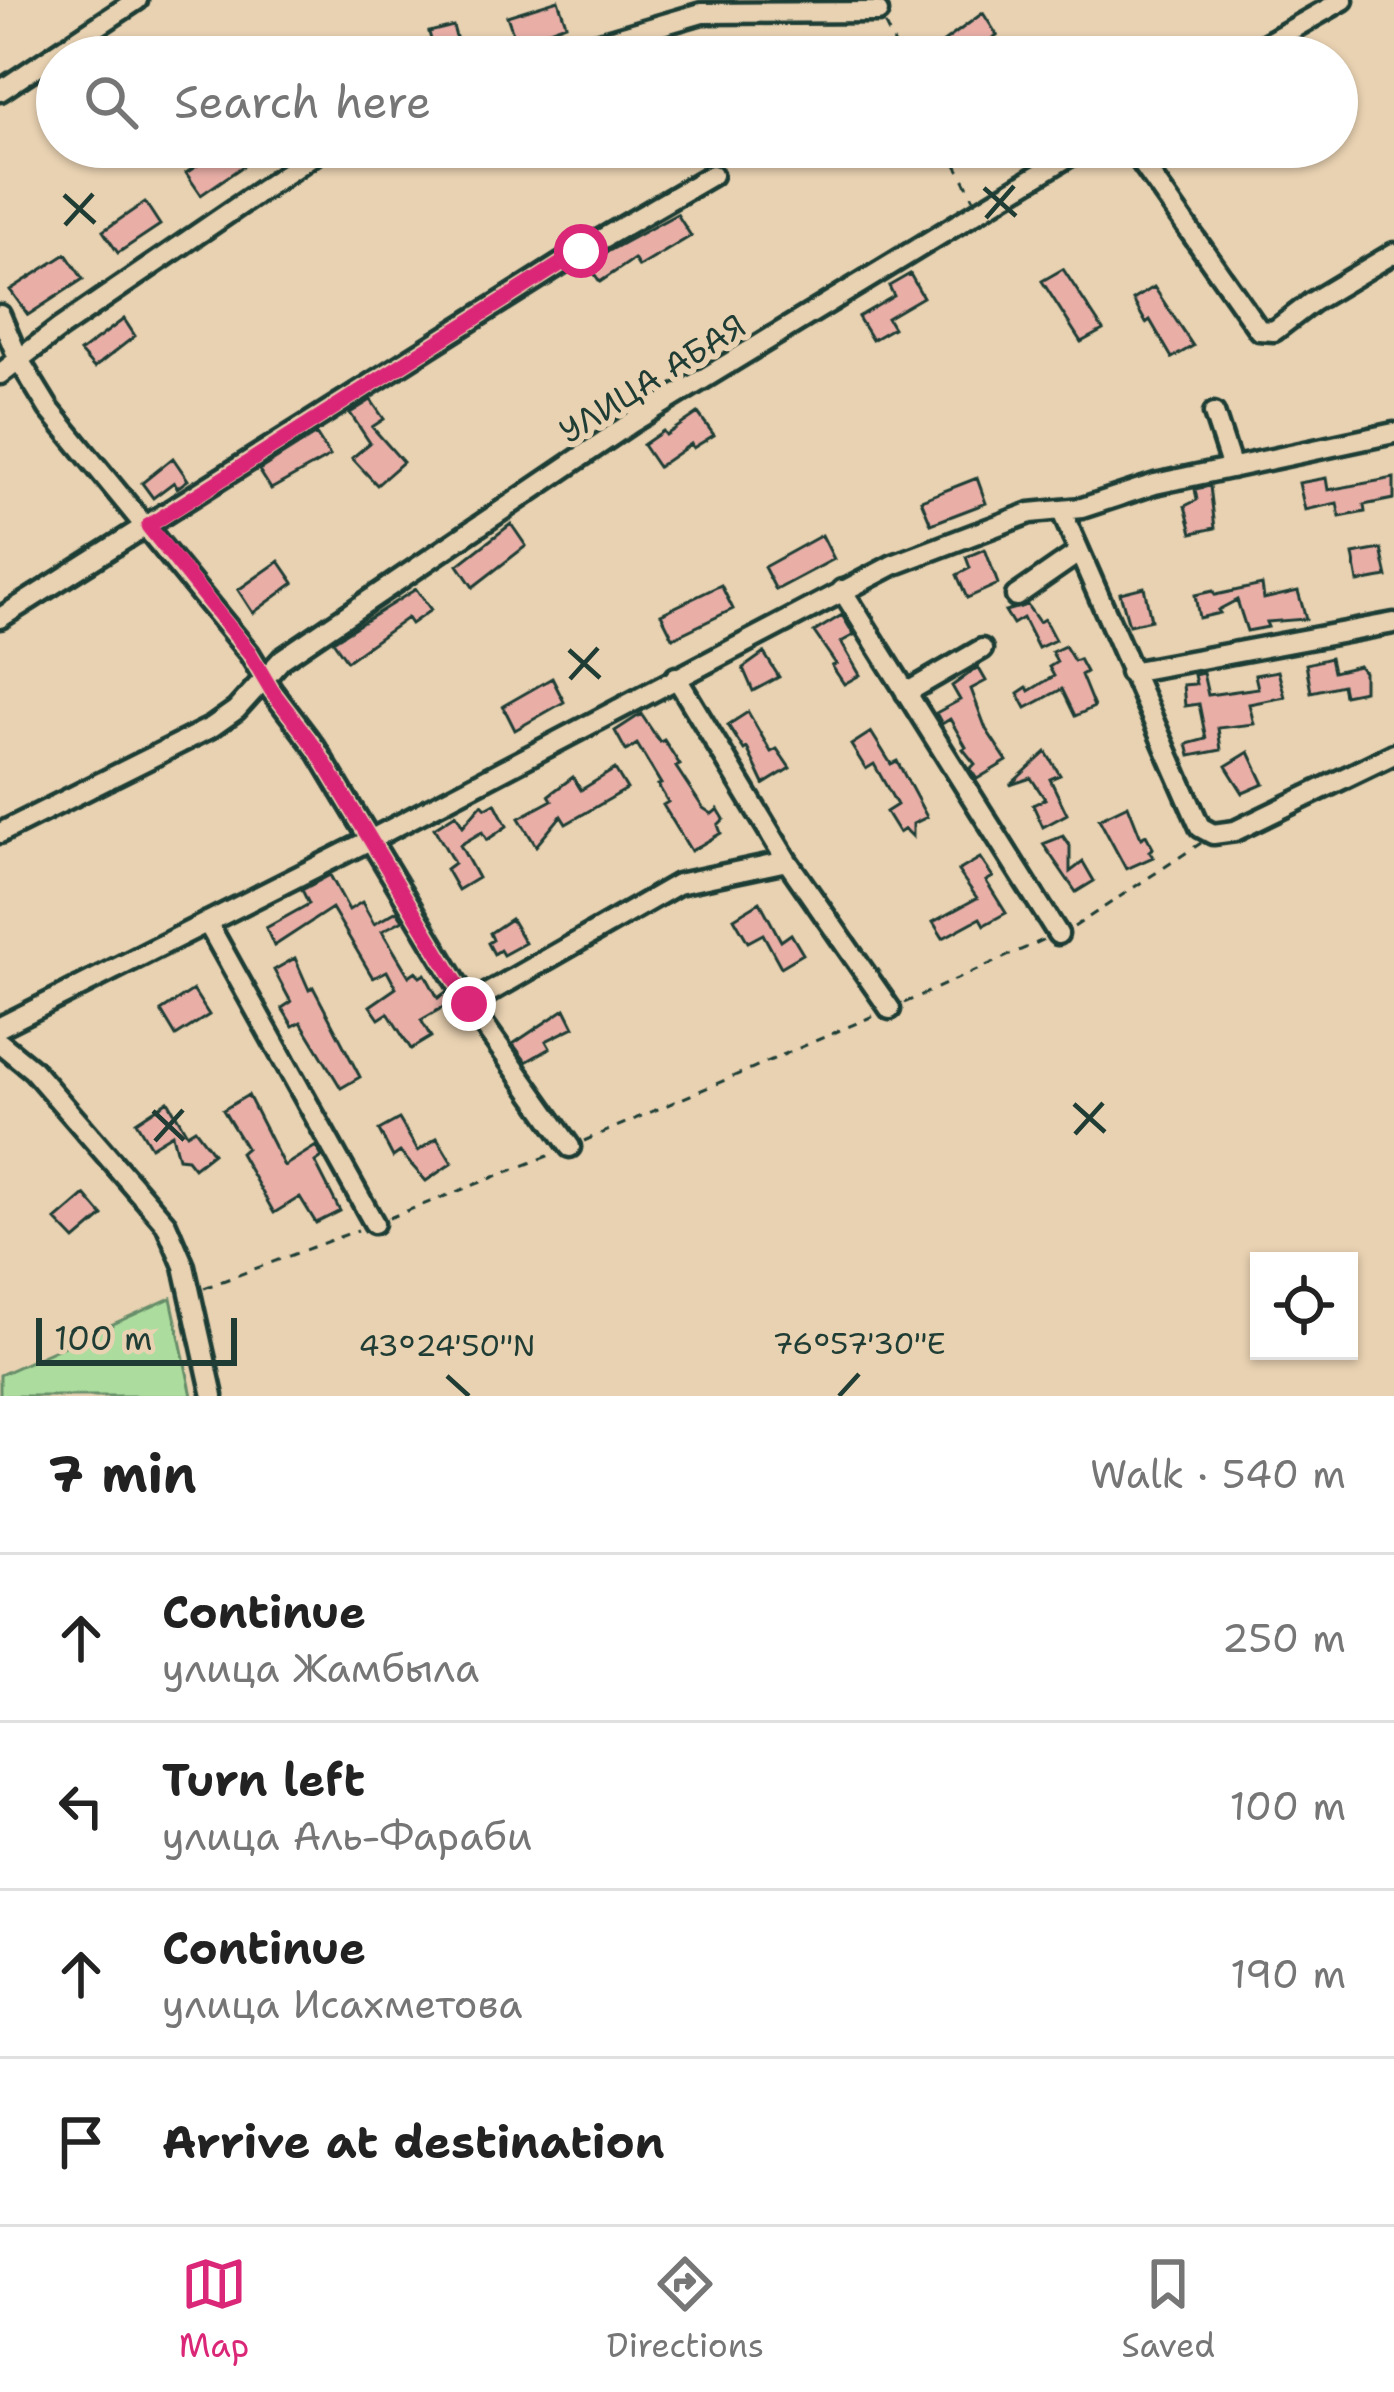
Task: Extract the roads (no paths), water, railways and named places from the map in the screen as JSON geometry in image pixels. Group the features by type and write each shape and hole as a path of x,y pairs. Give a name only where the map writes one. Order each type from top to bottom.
{"street":[{"path":"83,36 137,0"},
{"path":"1280,36 1343,0"},
{"path":"624,36 702,13 878,12"},
{"path":"0,91 36,67"},
{"path":"0,374 294,168"},
{"name":"УЛИЦА АБАЯ","path":"0,833 212,727 236,710 282,659 631,423 1050,168"},
{"path":"1146,168 1259,330 1274,331 1312,302 1394,253"},
{"path":"0,618 581,251 712,175"},
{"path":"0,315 50,409 249,652 316,749 469,1004 570,1147"},
{"path":"1214,413 1232,467"},
{"path":"0,1027 370,840 892,566 1030,513 1062,512 1155,484 1394,434"},
{"path":"1062,512 1200,826 1213,834 1235,830 1394,754"},
{"path":"1016,596 1078,553"},
{"path":"842,590 1058,934"},
{"path":"1130,673 1394,623"},
{"path":"906,693 982,650"},
{"path":"676,677 787,861 890,1009"},
{"path":"469,1004 678,884 787,861"},
{"path":"207,922 374,1223"},
{"path":"0,1042 33,1070 166,1223 191,1293 212,1396"}]}
